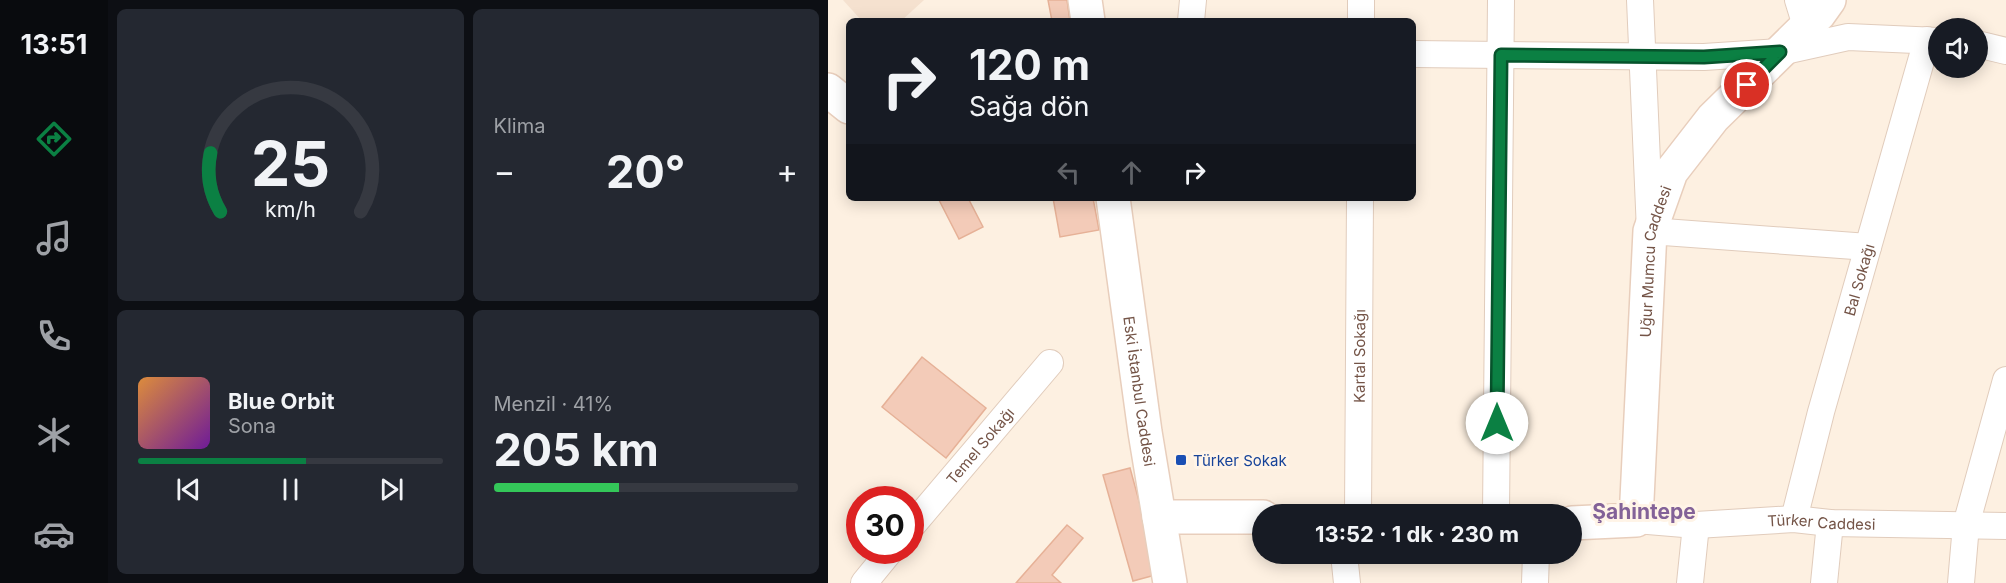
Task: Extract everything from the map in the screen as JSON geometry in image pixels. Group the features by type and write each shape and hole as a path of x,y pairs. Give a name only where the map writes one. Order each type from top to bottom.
{"street":[{"path":"1085,0 1088,18"},
{"path":"1191,18 1193,0"},
{"path":"1361,0 1361,18"},
{"path":"1496,504 1501,0"},
{"path":"1640,0 1650,231 1868,247"},
{"name":"Uğur Mumcu Caddesi","path":"1636,520 1650,231 1671,172 1713,118 1780,52 1802,13 1829,0"},
{"path":"1416,54 1704,57 1780,52 1848,37 1928,41"},
{"path":"1988,47 2006,51"},
{"name":"Bal Sokağı","path":"1794,519 1821,412 1868,247 1928,57"},
{"path":"828,90 846,105"},
{"name":"Eski İstanbul Caddesi","path":"1113,201 1170,583"},
{"name":"Kartal Sokağı","path":"1358,504 1360,201"},
{"name":"Temel Sokağı","path":"924,512 1050,363"},
{"path":"1961,583 1966,525 2006,380"},
{"path":"1159,517 1252,517"},
{"name":"Türker Caddesi","path":"1636,520 1696,525 1794,519 1830,523 2006,526"},
{"path":"1582,523 1636,520"},
{"path":"1824,583 1830,523"},
{"path":"1690,583 1696,525"},
{"path":"864,583 880,564"},
{"path":"1345,564 1347,583"},
{"path":"1534,583 1535,564"}],"shaded area":[{"path":"843,0 924,0 904,18 859,18"}],"building":[{"path":"1048,0 1067,0 1070,18 1051,18"},
{"path":"940,201 970,201 983,227 959,239"},
{"path":"1054,201 1094,201 1099,230 1060,237"},
{"path":"922,357 986,408 946,458 882,407"},
{"path":"1130,468 1159,574 1133,581 1103,475"},
{"path":"1067,525 1083,538 1052,575 1061,583 1016,583"}],"place":[{"name":"Türker Sokak","path":"1181,460"}],"district":[{"name":"Şahintepe","path":"1644,511"}],"route":[{"path":"1497,423 1501,55 1704,57 1780,52 1747,85"}]}
